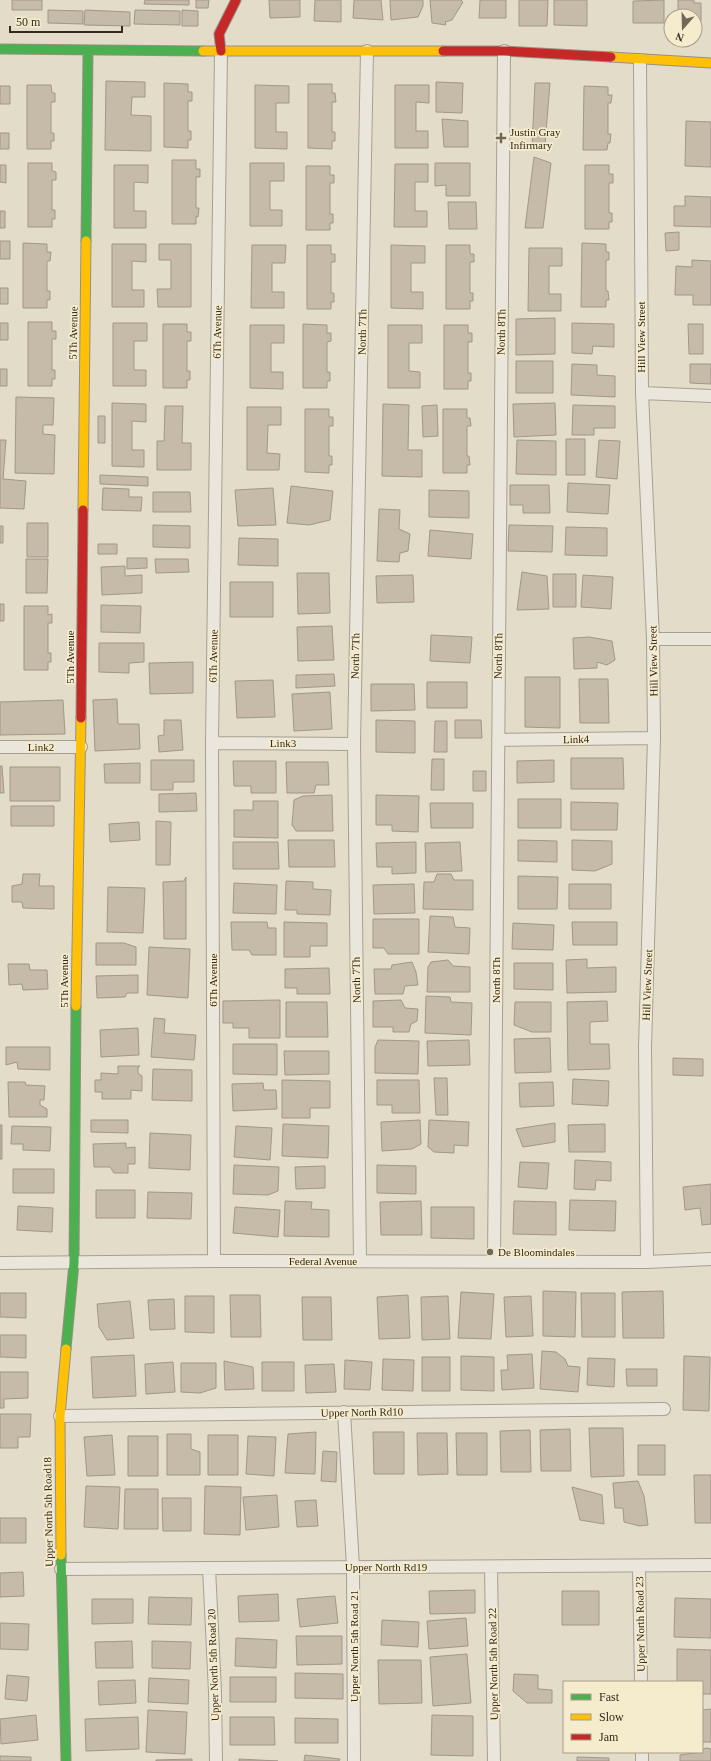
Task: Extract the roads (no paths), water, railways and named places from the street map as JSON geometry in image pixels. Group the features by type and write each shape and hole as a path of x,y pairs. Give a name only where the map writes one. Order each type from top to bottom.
{"street":[{"path":"221,51 219,34 236,0"},
{"path":"0,49 88,51 504,51 711,63"},
{"name":"5Th Avenue","path":"74,1263 76,938 81,747 88,51"},
{"name":"6Th Avenue","path":"214,1261 212,743 221,51"},
{"name":"North 7Th","path":"360,1261 354,744 367,51"},
{"name":"North 8Th","path":"494,1260 504,51"},
{"name":"Hill View Street","path":"640,60 642,393 654,639 654,738 645,1047 647,1262"},
{"path":"642,393 711,396"},
{"path":"654,639 711,639"},
{"name":"Link4","path":"498,740 654,738"},
{"name":"Link3","path":"212,743 354,744"},
{"name":"Link2","path":"0,746 81,747"},
{"name":"Federal Avenue","path":"0,1263 494,1260 647,1262 711,1259"},
{"name":"Upper North 5th Road18","path":"66,1761 61,1569 60,1416 74,1263"},
{"name":"Upper North Rd10","path":"60,1416 664,1409"},
{"name":"Upper North 5th Road 21","path":"344,1412 353,1567 354,1761"},
{"name":"Upper North Rd19","path":"61,1569 639,1567 711,1565"},
{"name":"Upper North 5th Road 22","path":"491,1567 494,1761"},
{"name":"Upper North Road 23","path":"639,1567 641,1681"},
{"name":"Upper North 5th Road 20","path":"209,1568 215,1692 216,1761"}],"place":[{"name":"Justin Gray Infirmary","path":"501,138"},
{"name":"De Bloomindales","path":"490,1252"}]}
